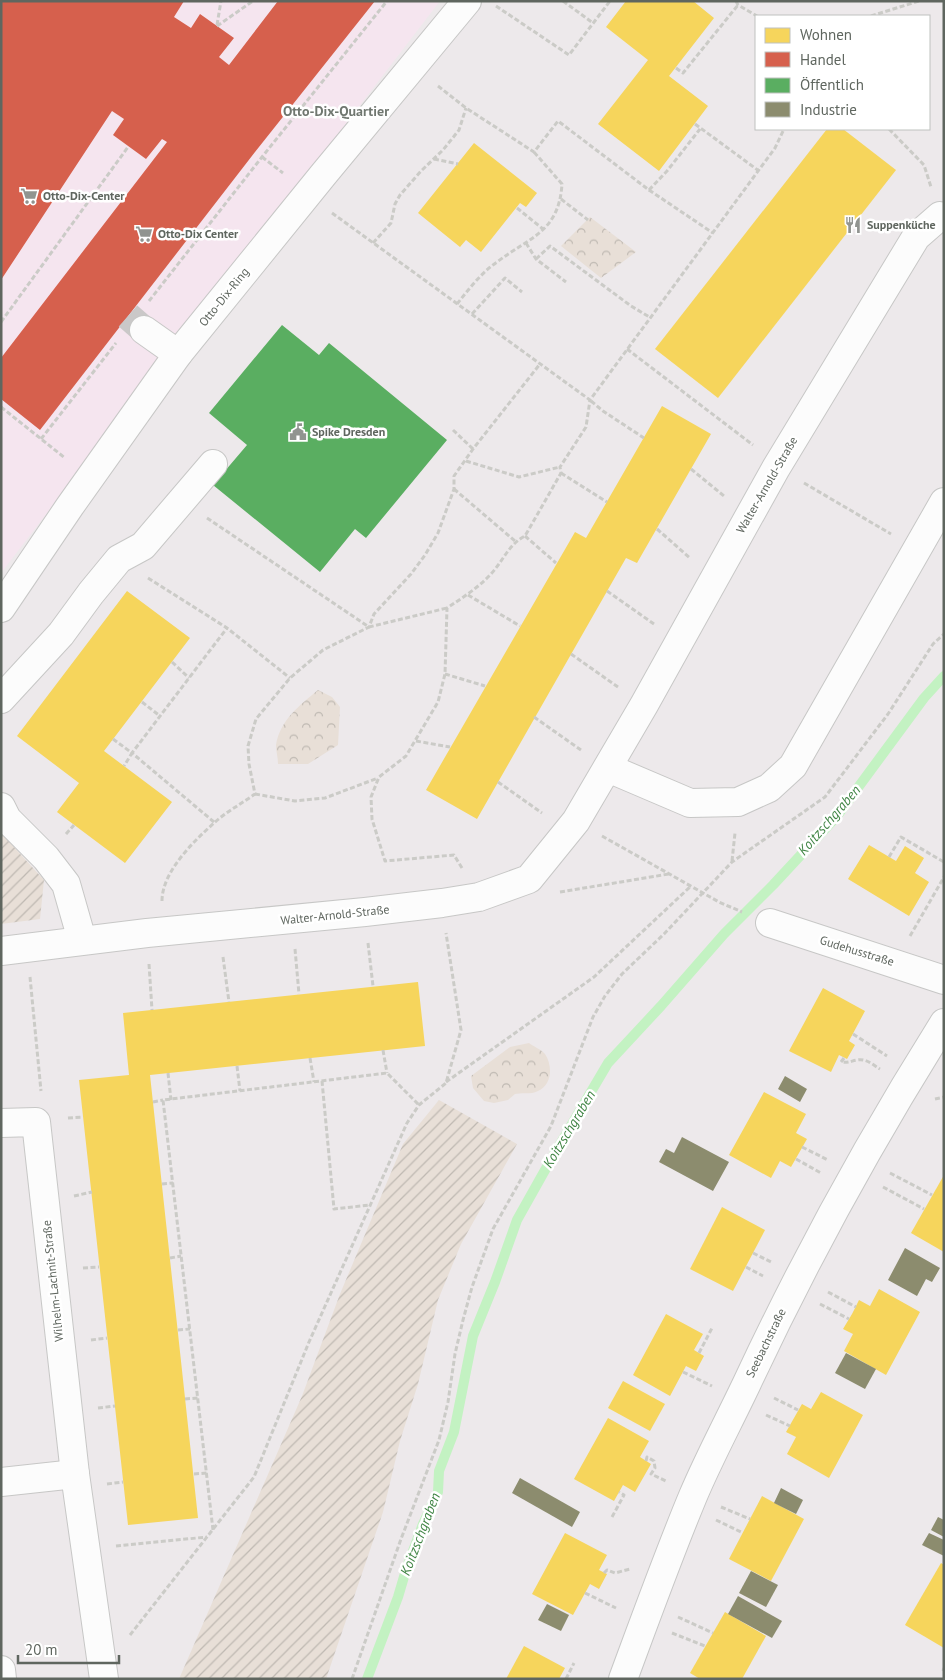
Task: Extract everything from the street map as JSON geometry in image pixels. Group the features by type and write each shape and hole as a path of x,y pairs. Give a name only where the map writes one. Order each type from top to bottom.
{"street":[{"name":"Otto-Dix-Ring","path":"1,608 70,506 178,354 467,1"},
{"name":"Walter-Arnold-Straße","path":"14,950 82,940 365,912 479,897 529,879 572,826 608,768 713,578 916,237 942,216"},
{"path":"137,324 178,354"},
{"path":"1,698 61,634 91,593 119,560 143,546 213,464"},
{"path":"608,768 690,804 738,802 769,788 793,766 944,502"},
{"path":"1,807 7,819 46,858 66,884 82,940"},
{"name":"Gudehusstraße","path":"770,924 944,980"},
{"name":"Seebachstraße","path":"623,1679 650,1604 694,1495 799,1276 910,1077 944,1023"},
{"path":"1,1124 36,1122"},
{"name":"Wilhelm-Lachnit-Straße","path":"36,1122 75,1474 103,1675"},
{"path":"1,1482 75,1474"},
{"path":"1,1670 2,1679"}],"path":[{"path":"221,1 216,26 253,1"},
{"path":"41,439 137,324 262,157 388,1"},
{"path":"489,1 569,55 610,1"},
{"path":"563,1 593,23"},
{"path":"874,15 919,1"},
{"path":"676,68 683,73 737,3 755,15"},
{"path":"414,67 466,108 534,152 562,184 561,199 549,224 526,243 496,262 474,283 457,304"},
{"path":"373,243 391,223 395,204 400,196 459,130 466,108"},
{"path":"534,152 558,121 649,190 713,233"},
{"path":"695,124 759,171"},
{"path":"649,190 700,129"},
{"path":"466,461 519,477 560,467 586,427 590,400 759,171 775,148 784,130"},
{"path":"890,130 924,166 942,216"},
{"path":"1,322 128,147"},
{"path":"262,157 284,174"},
{"path":"433,159 458,164"},
{"path":"307,195 590,400 602,411 644,438"},
{"path":"561,199 588,220"},
{"path":"516,208 543,229"},
{"path":"526,243 536,259 566,282"},
{"path":"536,259 550,246 651,318"},
{"path":"472,314 505,278 522,292"},
{"path":"369,627 374,614 411,574 438,533 454,489 454,476 540,364"},
{"path":"1,407 61,455"},
{"path":"453,430 473,449"},
{"path":"560,467 562,473 607,502"},
{"path":"691,470 749,516"},
{"path":"255,794 249,764 248,746 256,719 290,678 323,650 369,627 447,608 468,595 491,574 515,541 525,536 562,473"},
{"path":"454,489 515,541"},
{"path":"182,501 369,627"},
{"path":"657,530 713,578"},
{"path":"525,536 556,563"},
{"path":"119,560 227,628 290,678"},
{"path":"607,591 679,641"},
{"path":"468,595 520,626"},
{"path":"152,1010 154,933 162,891 176,862 214,822 255,794 295,801 325,798 379,777 406,756 438,702 445,674 447,608"},
{"path":"124,766 227,628"},
{"path":"352,1679 401,1539 439,1440 463,1320 472,1287 493,1229 551,1126 593,1018 605,996 622,974 704,893 732,862 825,797 888,714 933,644 944,634"},
{"path":"571,654 644,705"},
{"path":"172,662 189,678"},
{"path":"445,674 485,686"},
{"path":"142,702 160,716"},
{"path":"534,717 608,768"},
{"path":"113,739 214,822"},
{"path":"416,741 450,747"},
{"path":"379,777 371,797 372,819 386,861 454,855 479,897"},
{"path":"498,782 572,826 670,874 719,902"},
{"path":"889,857 901,837 944,862"},
{"path":"529,879 544,894 670,874"},
{"path":"895,963 944,877"},
{"path":"103,1675 254,1476 309,1342 407,1123 419,1105 446,1082 594,977 692,886"},
{"path":"442,902 461,1030 446,1082"},
{"path":"365,912 373,986"},
{"path":"293,919 299,994"},
{"path":"219,926 229,1002"},
{"path":"14,950 44,1119 36,1122"},
{"path":"853,1034 910,1077"},
{"path":"383,1050 386,1073 419,1105"},
{"path":"310,1058 314,1082"},
{"path":"844,1058 841,1062 848,1063 859,1059 865,1060 910,1077"},
{"path":"237,1066 240,1091"},
{"path":"153,1102 386,1073"},
{"path":"168,1074 171,1100"},
{"path":"322,1081 334,1209 370,1205"},
{"path":"163,1100 213,1530"},
{"path":"859,1166 932,1195"},
{"path":"859,1166 924,1209"},
{"path":"162,1184 173,1183"},
{"path":"170,1258 181,1256"},
{"path":"699,1353 712,1328"},
{"path":"178,1330 190,1329"},
{"path":"186,1399 198,1398"},
{"path":"194,1474 207,1473"},
{"path":"612,1517 624,1495 619,1492"},
{"path":"85,1548 208,1537"},
{"path":"566,1679 574,1663"}],"shaded area":[{"path":"1,1 440,1 1,573"}],"green space":[{"path":"590,217 636,252 601,278 561,246"},
{"path":"318,690 332,697 340,707 338,745 308,764 278,764 276,745 282,728 304,701"},
{"path":"1,833 44,880 40,919 1,924"},
{"path":"529,1043 544,1053 548,1059 550,1075 543,1088 532,1093 515,1094 508,1100 494,1103 484,1101 473,1088 471,1076 510,1047"},
{"path":"439,1100 517,1144 461,1244 438,1300 418,1384 400,1441 383,1512 326,1679 179,1679 302,1396 340,1294 403,1144"}],"building: Wohnen":[{"path":"626,1 693,1 714,18 669,76 708,106 659,171 598,124 648,60 606,27"},
{"path":"826,130 844,130 896,170 718,398 655,349"},
{"path":"474,143 537,193 526,207 520,203 481,252 466,240 460,247 418,213"},
{"path":"662,406 711,434 637,563 626,558 477,819 426,790 575,532 586,538"},
{"path":"127,591 190,638 104,751 172,802 125,863 57,812 79,783 17,736"},
{"path":"869,845 896,861 905,846 924,858 915,873 929,882 909,916 848,879"},
{"path":"418,982 425,1046 150,1075 198,1518 128,1525 79,1080 129,1075 123,1013"},
{"path":"823,988 865,1011 849,1041 855,1045 847,1059 839,1055 831,1072 789,1051"},
{"path":"764,1092 806,1114 796,1133 807,1139 791,1167 780,1161 771,1178 729,1155"},
{"path":"944,1175 944,1252 911,1233"},
{"path":"722,1207 765,1230 733,1291 690,1269"},
{"path":"879,1289 920,1312 886,1375 844,1351 853,1334 843,1329 859,1300 870,1306"},
{"path":"666,1314 703,1334 694,1350 704,1356 696,1371 686,1366 670,1396 633,1375"},
{"path":"623,1381 665,1404 650,1431 608,1408"},
{"path":"821,1392 863,1415 829,1478 787,1454 796,1437 786,1432 802,1404 811,1409"},
{"path":"608,1418 649,1441 640,1457 651,1464 635,1492 623,1485 614,1501 574,1479"},
{"path":"762,1496 804,1519 771,1581 729,1559"},
{"path":"565,1533 607,1555 599,1570 607,1574 599,1589 590,1584 573,1615 532,1594"},
{"path":"941,1563 944,1565 944,1648 905,1625"},
{"path":"725,1612 766,1636 742,1679 700,1679 690,1673"},
{"path":"524,1646 565,1668 559,1679 506,1679"}],"building: Handel":[{"path":"1,1 184,1 174,17 191,28 200,14 234,38 219,57 229,65 278,1 375,1 255,152 40,430 1,399 1,358 167,142 162,139 146,159 113,135 124,119 112,111 1,280"}],"building: Öffentlich":[{"path":"282,325 319,355 329,343 447,440 366,538 355,529 320,572 213,485 247,445 209,413"}],"building: Industrie":[{"path":"785,1076 807,1089 800,1102 778,1089"},
{"path":"682,1137 729,1162 713,1191 659,1162 666,1149 674,1153"},
{"path":"905,1248 940,1268 932,1282 926,1279 917,1296 888,1280"},
{"path":"846,1353 876,1369 865,1389 835,1373"},
{"path":"520,1478 580,1512 572,1527 512,1493"},
{"path":"781,1488 803,1500 796,1514 774,1503"},
{"path":"938,1517 944,1520 944,1537 931,1530"},
{"path":"929,1533 944,1540 944,1556 922,1545"},
{"path":"751,1571 778,1585 766,1607 739,1593"},
{"path":"738,1596 782,1621 772,1638 728,1614"},
{"path":"547,1604 569,1615 561,1631 538,1620"}],"waterway":[{"name":"Koitzschgraben","path":"367,1679 423,1524 438,1492 439,1471 454,1432 473,1336 517,1220 549,1163 608,1063 724,934 837,816 924,698 944,676"}],"tunnel":[{"path":"128,316 144,330"}],"place":[{"name":"Otto-Dix-Center","path":"29,196"},
{"name":"Suppenküche","path":"853,225"},
{"name":"Otto-Dix Center","path":"144,234"},
{"name":"Spike Dresden","path":"298,432"}],"district":[{"name":"Otto-Dix-Quartier","path":"336,111"}]}
